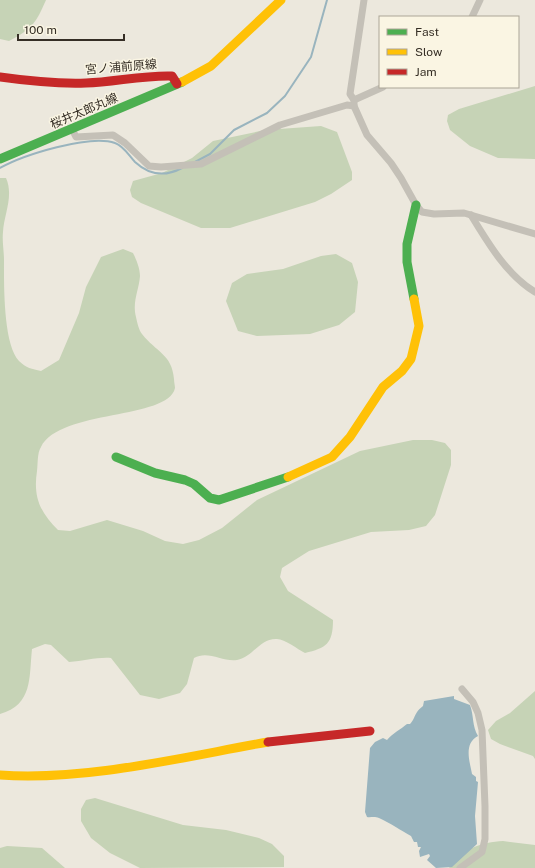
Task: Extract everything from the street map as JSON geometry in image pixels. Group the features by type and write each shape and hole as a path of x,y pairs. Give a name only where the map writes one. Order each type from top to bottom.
{"street":[{"path":"177,84 197,76 211,66 281,0"},
{"path":"364,0 350,94 367,135 401,178 416,205 422,212 427,214 464,213 535,234"},
{"path":"472,16 480,0"},
{"name":"宮ノ浦前原線","path":"0,77 55,82 88,83 152,75 172,76 177,84"},
{"name":"桜井太郎丸線","path":"0,159 177,84"},
{"path":"72,129 76,136 113,135 125,143 149,166 161,167 201,164 280,126 346,104 354,103 382,88"},
{"path":"116,457 155,473 185,480 200,488 210,498 219,500 296,474 332,457 350,437 383,387 402,371 411,359 419,326 407,262 407,244 416,205"},
{"path":"471,216 501,261 516,278 535,292"},
{"path":"460,868 482,852 485,806 482,730 478,713 473,702 462,689"},
{"path":"0,775 27,777 116,769 272,741 370,731"}],"green space":[{"path":"0,0 46,0 32,25 23,33 9,41 0,39"},
{"path":"535,86 535,159 498,158 470,146 450,130 447,121 448,115 459,109"},
{"path":"321,126 337,132 352,172 352,180 331,194 315,202 230,228 201,228 141,203 132,197 130,190 133,181 162,173 192,158 213,141 265,130"},
{"path":"0,178 6,178 9,192 3,235 7,328 14,353 19,361 27,367 41,371 59,360 79,313 86,287 101,257 123,249 133,253 139,270 140,276 136,296 135,312 139,329 147,340 167,359 173,371 175,388 168,398 154,405 135,411 69,426 52,435 41,447 38,455 36,480 37,496 42,510 58,530 70,531 107,520 143,531 165,541 183,544 199,540 222,528 257,500 360,451 413,440 432,440 445,443 451,450 451,465 435,515 426,526 409,530 371,532 309,551 282,568 280,577 288,591 333,620 332,635 327,644 323,647 305,653 280,639 271,639 261,644 248,655 237,660 205,655 199,656 194,658 187,684 180,693 159,699 140,695 111,658 69,662 51,645 45,644 32,649 29,679 24,697 11,710 0,714"},
{"path":"336,254 352,263 358,282 355,312 339,325 310,334 257,336 238,331 226,301 232,283 247,274 283,269 321,256"},
{"path":"535,691 535,759 533,756 500,744 491,739 488,730 496,721 510,713"},
{"path":"95,798 183,825 226,830 259,838 272,844 284,856 284,867 140,868 110,853 91,838 81,821 81,809 86,800"},
{"path":"503,841 535,845 535,868 449,868 454,861 466,851 487,843"},
{"path":"7,846 42,848 65,868 0,868 0,848"}],"water":[{"path":"454,696 454,699 470,705 478,736 473,739 469,748 469,759 472,774 476,777 476,781 478,782 475,816 477,844 452,867 436,868 427,860 430,856 429,854 420,857 419,851 421,847 418,847 417,842 414,842 411,836 379,818 367,817 365,812 370,748 375,742 383,738 387,740 394,733 407,724 410,724 423,706 424,701"}],"waterway":[{"path":"195,162 210,154 234,130 267,113 285,96 311,57 327,0"},
{"path":"0,168 24,157 40,152 57,147 90,141 104,141 118,144 135,162 146,170 152,172 169,173 182,168"}],"traffic: fast":[{"path":"0,159 182,82"},
{"path":"414,299 407,262 407,244 416,205"},
{"path":"116,457 155,473 185,480 194,484 210,498 219,500 288,477"}],"traffic: slow":[{"path":"182,82 211,66 281,0"},
{"path":"288,477 332,457 350,437 383,387 402,371 411,359 419,326 414,299"},
{"path":"0,775 33,776 101,771 169,761 268,742"}],"traffic: jam":[{"path":"0,77 43,82 75,83 172,76 177,84"},
{"path":"268,742 370,731"}]}
